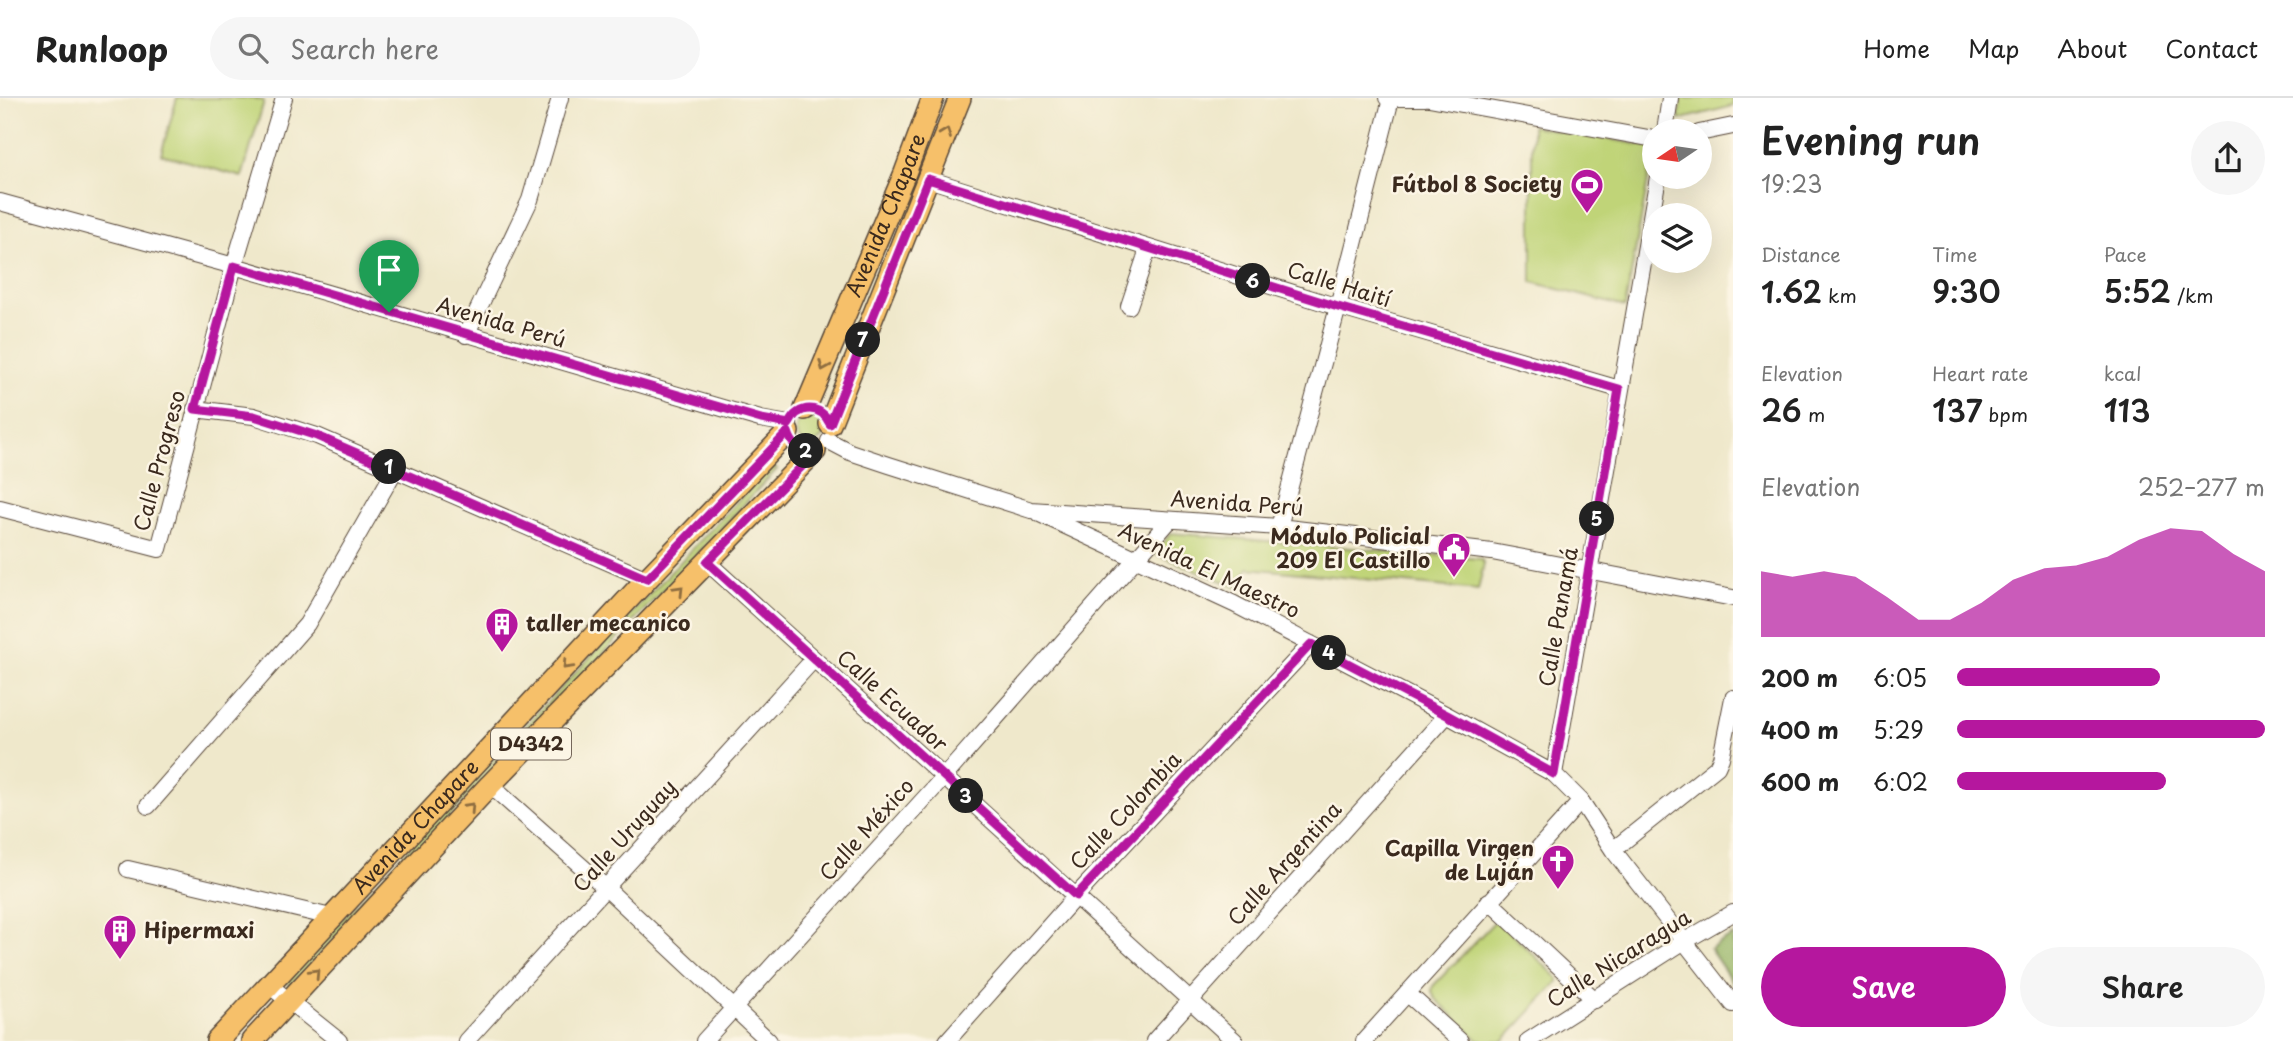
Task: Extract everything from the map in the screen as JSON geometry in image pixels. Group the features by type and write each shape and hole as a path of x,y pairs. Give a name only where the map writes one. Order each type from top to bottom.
{"main road":[{"name":"Avenida Chapare","path":"805,409 905,173 933,98"},
{"name":"Avenida Chapare","path":"252,1041 491,785 825,439 960,98"},
{"name":"D4342","path":"789,428 793,416 805,409"},
{"path":"789,428 791,441 804,451 825,439 821,411 805,409"},
{"name":"Avenida Chapare","path":"217,1041 789,428"}],"street":[{"name":"Calle Progreso","path":"0,508 159,549 234,266 284,98"},
{"path":"466,335 530,200 560,98"},
{"path":"1279,527 1338,307 1389,98 1427,98 1642,137"},
{"path":"1667,119 1670,98"},
{"path":"1712,130 1733,126"},
{"name":"Calle Haití","path":"928,179 1338,307 1619,389"},
{"name":"Calle Panamá","path":"1554,774 1656,189"},
{"name":"Avenida Perú","path":"0,202 234,266 789,428"},
{"path":"1129,306 1148,249"},
{"path":"195,409 254,416 317,436 647,579"},
{"name":"Avenida Perú","path":"825,439 850,452 1031,510 1279,527 1492,552 1733,598"},
{"path":"148,806 307,624 395,470"},
{"name":"Avenida El Maestro","path":"1031,510 1234,604 1554,774 1581,801 1613,850 1733,1003"},
{"name":"Calle México","path":"704,1041 944,777 1170,520"},
{"name":"Calle Ecuador","path":"707,562 1236,1041"},
{"name":"Calle Colombia","path":"947,1041 1076,896 1311,644"},
{"name":"Calle Uruguay","path":"466,1041 814,659"},
{"path":"1613,850 1717,767 1733,698"},
{"name":"Calle Argentina","path":"1154,1041 1447,715"},
{"path":"491,785 606,888 769,1041"},
{"path":"1364,1041 1581,801"},
{"path":"128,869 331,917"},
{"path":"1489,901 1595,1000"},
{"name":"Calle Nicaragua","path":"1528,1041 1683,942 1733,914"},
{"path":"269,985 339,1041"},
{"path":"1407,993 1460,1041"}],"green space":[{"path":"177,98 253,98 264,101 242,177 161,154"},
{"path":"1681,98 1733,98 1733,106 1679,119"},
{"name":"Fútbol 8 Society","path":"1532,126 1642,145 1642,189 1646,189 1625,307 1532,282"},
{"path":"810,416 820,420 824,430 820,440 810,444 800,440 796,430 800,420"},
{"path":"772,465 777,469 290,985 285,980"},
{"path":"1171,533 1481,559 1484,564 1478,590 1248,568 1239,588 1154,553"},
{"path":"1495,921 1559,979 1503,1041 1479,1041 1432,992 1433,986"},
{"path":"1733,935 1733,983 1710,949"}],"place":[{"name":"Fútbol 8 Society","path":"1587,215"},
{"name":"Módulo Policial 209 El Castillo","path":"1454,579"},
{"name":"taller mecanico","path":"502,654"},
{"name":"Capilla Virgen de Luján","path":"1558,891"},
{"name":"Hipermaxi","path":"120,961"}],"route":[{"path":"928,179 1338,307 1619,389 1554,774 1311,644 1076,896 707,562 816,452 796,447 788,432 647,579 317,436 254,416 195,409 234,266 389,312 761,419 789,424 797,413 805,409 816,409 825,415 830,424 928,179"}]}
